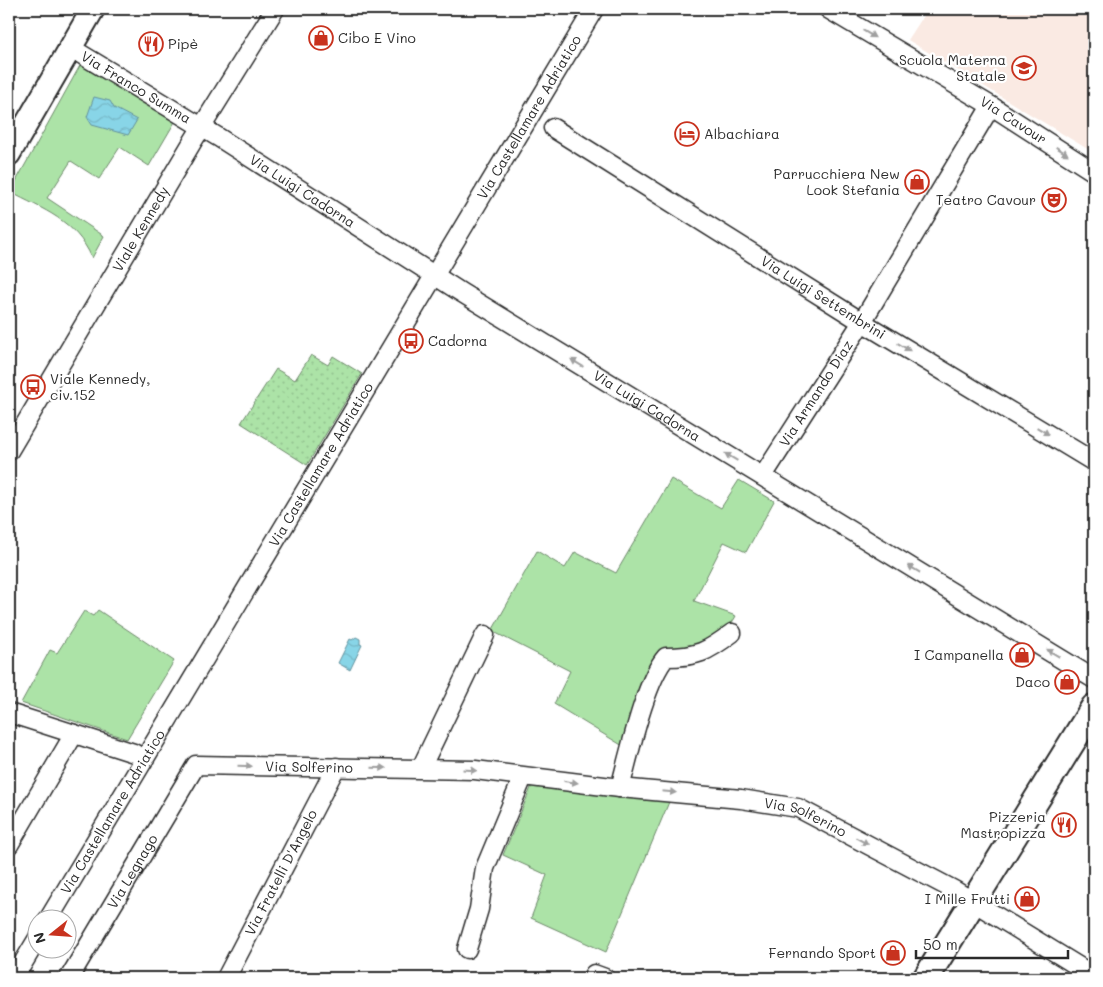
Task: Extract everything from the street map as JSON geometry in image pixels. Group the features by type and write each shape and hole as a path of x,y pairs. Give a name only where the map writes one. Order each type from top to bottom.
{"main road":[{"path":"926,978 1094,707"}],"street":[{"path":"9,154 93,9"},
{"name":"Viale Kennedy","path":"9,451 202,127 275,9"},
{"name":"Via Castellamare Adriatico","path":"54,910 594,9"},
{"name":"Via Cavour","path":"828,9 991,106 1094,172"},
{"name":"Via Franco Summa","path":"71,48 202,127"},
{"name":"Via Armando Diaz","path":"763,476 862,322 991,106"},
{"name":"Via Luigi Cadorna","path":"202,127 435,274 462,294 1094,679"},
{"name":"Via Luigi Settembrini","path":"553,128 862,322 1094,462"},
{"path":"620,788 635,732 658,666 666,657 689,657 709,651 732,633"},
{"path":"421,768 485,635"},
{"path":"9,712 134,753"},
{"path":"9,846 74,734"},
{"name":"Via Solferino","path":"196,765 475,770 620,788 741,799 798,808 974,902 1094,976"},
{"name":"Via Legnago","path":"69,978 196,765"},
{"name":"Via Fratelli D'Angelo","path":"226,978 336,767"},
{"path":"467,949 479,908 485,868 523,777"},
{"path":"14,978 28,955"},
{"path":"592,978 594,974 605,978"}],"shaded area":[{"name":"Scuola Materna Statale","path":"928,9 1094,9 1094,153 908,40"}],"green space":[{"path":"82,62 176,120 149,166 120,147 99,179 71,161 47,198 104,236 92,258 77,234 68,225 10,192"},
{"path":"311,355 328,365 333,356 362,374 307,465 241,423 276,369 295,380"},
{"path":"671,479 721,508 739,480 774,501 746,552 724,542 694,601 736,616 724,631 710,641 674,651 623,746 554,704 570,671 492,631 537,551 565,568 575,552 616,573"},
{"path":"98,610 174,661 127,739 21,703 50,650 57,653 84,611 93,616"},
{"path":"533,783 669,802 606,952 531,918 547,875 503,855"}],"water":[{"path":"94,97 110,101 114,108 137,120 128,135 92,125 87,117"},
{"path":"356,637 360,639 360,644 362,645 350,670 338,663 350,639 352,640"}],"place":[{"name":"Cibo E Vino","path":"321,38"},
{"name":"Pipè","path":"151,44"},
{"name":"Scuola Materna Statale","path":"1024,68"},
{"name":"Albachiara","path":"687,134"},
{"name":"Parrucchiera New Look Stefania","path":"917,182"},
{"name":"Teatro Cavour","path":"1054,200"},
{"name":"Cadorna","path":"411,341"},
{"name":"Viale Kennedy, civ.152","path":"33,387"},
{"name":"I Campanella","path":"1022,655"},
{"name":"Daco","path":"1067,682"},
{"name":"Pizzeria Mastropizza","path":"1064,825"},
{"name":"I Mille Frutti","path":"1027,899"},
{"name":"Fernando Sport","path":"893,953"}]}
